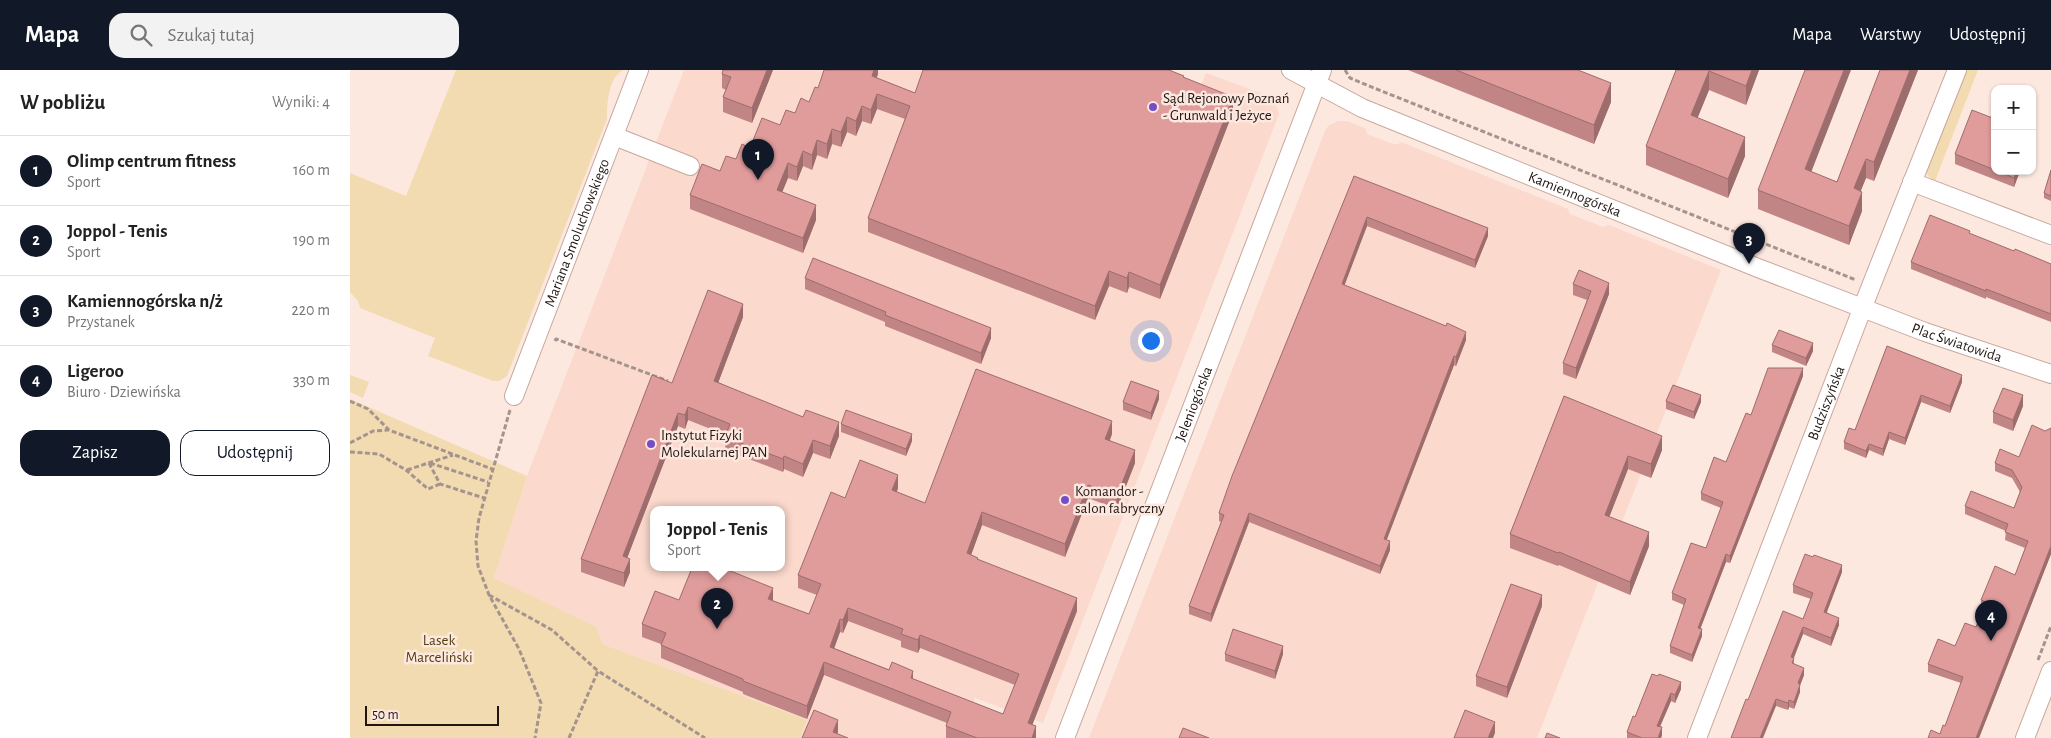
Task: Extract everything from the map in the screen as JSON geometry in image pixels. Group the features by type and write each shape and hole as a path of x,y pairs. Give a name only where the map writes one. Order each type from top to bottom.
{"street":[{"name":"Mariana Smoluchowskiego","path":"514,396 639,70"},
{"name":"Kamiennogórska","path":"1291,70 1320,77 1362,108 1388,119 1862,309"},
{"name":"Budziszyńska","path":"1697,738 1862,309 1957,70"},
{"name":"Jeleniogórska","path":"1065,738 1320,77"},
{"path":"614,136 690,166"},
{"path":"1912,182 2051,234"},
{"name":"Plac Światowida","path":"1862,309 1924,332 2051,374"},
{"path":"2024,738 2051,671"}],"path":[{"path":"1345,70 1350,78 1374,88 1871,286"},
{"path":"553,347 556,339 668,380"},
{"path":"514,396 488,482 479,518 476,541 478,566 489,595 519,649 541,703 535,738"},
{"path":"350,402 368,409 389,430 492,469"},
{"path":"350,443 372,431 389,430"},
{"path":"350,452 379,454 406,470 428,489 440,484 484,498"},
{"path":"406,470 454,455"},
{"path":"429,463 488,482"},
{"path":"429,463 440,484"},
{"path":"489,595 552,630 598,671 705,738"},
{"path":"569,738 598,671"}],"shaded area":[{"path":"684,70 1033,70 1178,142 1206,73 1274,98 1279,114 1043,723 975,698 970,713 1032,738 800,738 807,720 602,644 494,578 527,476"},
{"path":"1338,121 1347,121 1365,128 1367,134 1393,144 1401,142 1568,209 1570,214 1603,227 1609,225 1721,270 1537,738 1089,738 1325,131 1328,126"}],"green space":[{"path":"456,70 623,70 611,85 607,119 507,376 499,381 493,381 428,356 435,338 360,308 358,301 350,292 350,173 406,196"},
{"path":"1967,70 1978,70 1935,181 1928,176 1925,167"},
{"path":"350,375 369,382 363,398 350,392"},
{"name":"Lasek Marceliński","path":"350,399 527,476 494,578 596,627 602,644 807,720 800,738 350,738"}],"building":[{"path":"723,70 767,70 752,108 723,97 731,77 722,74"},
{"path":"824,70 874,70 872,76 915,93 923,70 1169,70 1233,97 1160,285 1129,272 1127,278 1109,271 1095,306 868,218 910,106 877,94 871,110 862,106 856,121 847,117 841,132 832,129 827,144 817,140 812,155 803,151 797,167 788,163 777,190 816,205 803,238 690,195 702,164 720,171 726,156 736,159 742,144 750,148 762,118 780,125 786,110 795,113 801,98 809,102 815,87 818,88"},
{"path":"1456,70 1578,70 1611,83 1594,125"},
{"path":"1676,70 1752,70 1746,86 1709,71 1691,115 1745,137 1728,179 1646,146"},
{"path":"1805,70 1844,70 1805,169 1837,182 1880,70 1910,70 1874,162 1866,159 1854,188 1862,192 1849,226 1758,190"},
{"path":"1972,110 1991,117 1991,168 1955,154"},
{"path":"2051,170 2051,196 2044,193"},
{"path":"1354,176 1488,228 1475,260 1367,217 1342,284 1446,326 1447,323 1466,332 1456,357 1454,356 1384,539 1390,541 1380,566 1249,513 1211,614 1189,606 1224,515 1219,513 1232,476"},
{"path":"1930,215 1970,231 1969,233 2051,264 2051,314 1911,262"},
{"path":"813,258 991,328 981,353 885,315 886,312 805,278"},
{"path":"1579,270 1609,283 1576,368 1563,363 1591,291 1573,284"},
{"name":"Instytut Fizyki Molekularnej PAN","path":"708,290 743,304 714,381 803,417 806,410 839,422 830,446 813,440 803,464 784,456 783,459 725,437 730,424 688,407 685,415 678,413 623,556 630,559 624,573 581,559 652,375 672,383"},
{"path":"1779,330 1813,343 1806,358 1772,345"},
{"path":"1887,346 1962,375 1950,406 1921,395 1905,438 1889,432 1883,449 1869,444 1866,451 1844,442 1849,428 1855,430"},
{"path":"1768,368 1803,368 1730,556 1726,554 1698,628 1702,629 1692,655 1670,646 1686,599 1672,593 1691,543 1706,548 1723,502 1701,493 1714,457 1726,462 1746,413 1751,415"},
{"path":"976,369 1112,421 1105,439 1135,450 1117,496 1088,485 1065,544 982,512 967,553 977,559 1077,598 1028,723 1036,726 1032,738 977,738 946,726 951,712 824,662 807,706 743,681 743,679 661,645 666,633 642,624 655,591 679,600 691,571 730,571 773,588 768,599 809,614 821,584 798,575 831,492 845,498 860,460 898,475 892,490 925,503","holes":["848,608 903,629 901,634 918,640 920,635 1019,674 1003,714 911,678 913,671 892,662 889,670 830,647 840,619 843,620"]},
{"path":"1131,381 1159,391 1151,413 1123,402"},
{"path":"1673,385 1701,395 1694,412 1666,401"},
{"path":"2003,388 2023,395 2013,420 1993,412"},
{"path":"1564,396 1662,436 1651,464 1628,456 1605,515 1649,532 1630,582 1510,534"},
{"path":"846,410 912,434 906,449 841,424"},
{"path":"2032,425 2045,431 2051,428 2051,546 1976,738 1928,738 1931,730 1940,734 1943,725 1945,726 1963,677 1928,664 1938,639 1955,646 1965,623 1976,627 1986,602 1981,600 1995,566 2015,575 2028,541 2005,532 2008,524 1965,506 1971,491 2014,508 2022,487 2012,470 1995,463 2000,449 2019,457"},
{"path":"1805,554 1813,557 1814,555 1842,565 1824,612 1839,618 1831,638 1803,627 1791,657 1794,658 1792,663 1804,668 1798,683 1800,685 1794,702 1789,700 1788,703 1776,699 1760,738 1731,738 1783,611 1803,619 1813,593 1793,585"},
{"path":"1511,584 1542,595 1507,687 1476,676"},
{"path":"1233,629 1283,646 1275,671 1225,654"},
{"path":"1652,674 1658,676 1659,674 1681,682 1675,695 1671,693 1657,726 1662,727 1658,738 1642,738 1627,732"},
{"path":"814,710 838,720 833,732 848,738 802,738"},
{"path":"1465,710 1495,722 1488,738 1454,738"},
{"path":"1183,728 1209,738 1179,738"},
{"path":"1547,733 1560,738 1545,738"}],"place":[{"name":"Sąd Rejonowy Poznań - Grunwald i Jeżyce","path":"1153,107"},
{"name":"Olimp centrum fitness","path":"758,180"},
{"name":"Kamiennogórska n/ż","path":"1749,264"},
{"name":"Instytut Fizyki Molekularnej PAN","path":"651,444"},
{"name":"Komandor - salon fabryczny","path":"1065,500"},
{"name":"Joppol - Tenis","path":"717,629"},
{"name":"Ligeroo","path":"1991,641"}]}
